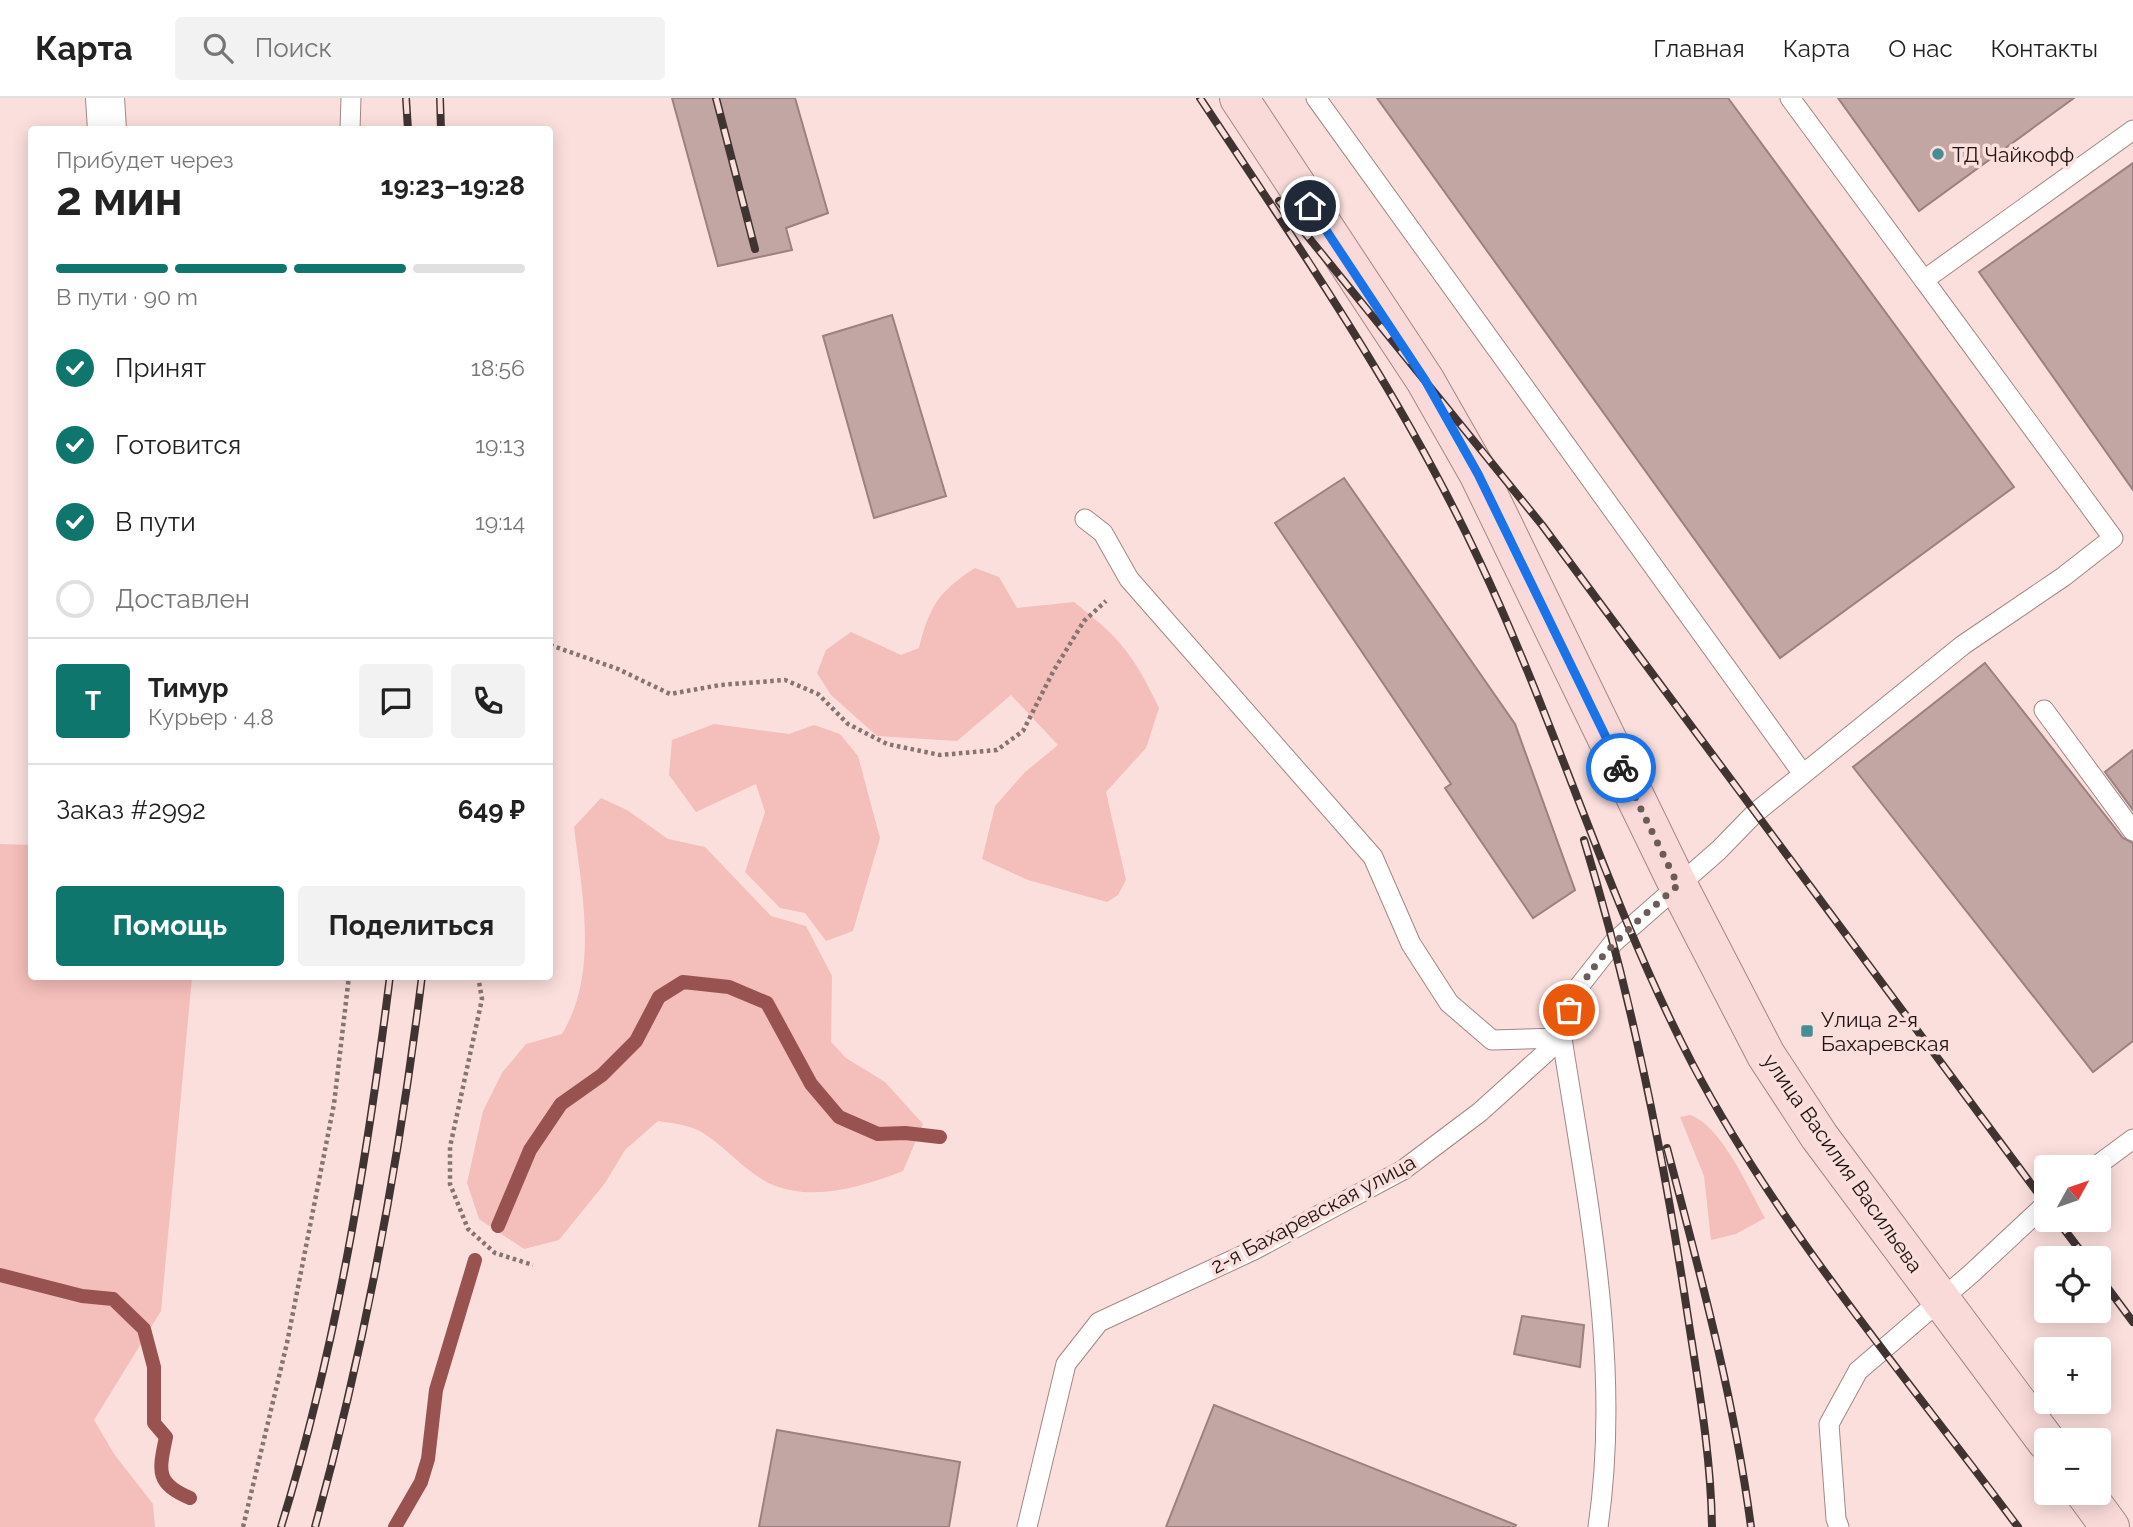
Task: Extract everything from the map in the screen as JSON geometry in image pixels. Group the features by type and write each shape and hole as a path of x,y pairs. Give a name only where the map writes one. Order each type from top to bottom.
{"main road":[{"name":"улица Василия Васильева","path":"1239,98 1425,380 1478,474 1678,885 1766,1055 1819,1136 2036,1428"},
{"path":"2094,1505 2110,1527"}],"street":[{"path":"105,98 107,126"}],"lane":[{"path":"350,126 351,98"},
{"path":"1316,98 1803,774"},
{"path":"1598,1527 1605,1477 1603,1326 1597,1256 1562,1038 1569,1010 1587,973 1614,942 1719,850 1755,813 1963,645 2063,577 2113,538 1790,98"},
{"path":"1924,280 2133,130"},
{"path":"1085,519 1102,533 1129,579 1373,857 1411,944 1449,1003 1492,1040 1562,1038"},
{"path":"2044,710 2133,831"},
{"name":"2-я Бахаревская улица","path":"1027,1527 1066,1364 1100,1322 1147,1297 1254,1250 1403,1170 1480,1112 1562,1038"},
{"path":"2111,1155 2133,1139"},
{"path":"1839,1527 1836,1519 1829,1424 1858,1371 1972,1273 2034,1215"}],"path":[{"path":"553,646 618,669 670,694 720,685 785,680 818,694 848,724 887,744 940,754 997,750 1023,731 1054,670 1084,621 1129,579"},
{"path":"243,1527 287,1343 334,1104 349,980"},
{"path":"479,980 482,999 450,1147 450,1184 468,1229 495,1253 533,1265"}],"shaded area":[{"path":"975,568 999,577 1017,608 1074,602 1115,638 1133,660 1159,708 1146,748 1106,792 1126,880 1118,895 1107,902 1028,880 982,859 995,806 1025,772 1058,745 1011,695 957,741 877,736 831,695 817,673 826,650 851,632 901,655 919,648 927,621 937,601 952,584"},
{"path":"714,724 789,734 814,725 840,734 858,756 880,838 853,931 826,941 805,913 780,908 745,872 765,812 756,784 696,812 669,775 672,740"},
{"path":"601,798 627,810 668,839 705,847 771,916 806,926 832,976 831,1042 846,1058 885,1082 923,1124 903,1171 839,1190 789,1190 763,1180 704,1133 686,1126 658,1121 625,1150 605,1183 559,1240 524,1249 479,1219 467,1183 483,1111 502,1073 526,1044 562,1034 581,985 585,932 574,827"},
{"path":"0,844 28,845 28,980 192,980 161,1311 94,1420 114,1454 153,1504 155,1527 0,1527"},
{"path":"1690,1115 1713,1131 1723,1144 1765,1218 1736,1234 1711,1240 1704,1176 1680,1117"}],"building":[{"path":"672,98 795,98 828,213 786,228 792,250 718,266"},
{"path":"1377,98 1728,98 2014,487 1780,658"},
{"name":"ТД Чайкофф","path":"1838,98 2074,98 1919,211"},
{"path":"2133,163 2133,490 1979,272"},
{"path":"892,315 946,496 874,518 823,336"},
{"path":"1344,478 1515,724 1575,890 1533,918 1445,788 1451,784 1275,523"},
{"path":"1985,663 2123,838 2133,843 2133,1041 2093,1072 1853,767"},
{"path":"2133,750 2133,810 2105,772"},
{"path":"1522,1316 1584,1325 1580,1367 1514,1354"},
{"path":"1214,1405 1516,1525 1166,1527"},
{"path":"777,1430 960,1462 949,1527 759,1527"}],"waterway":[{"path":"498,1226 530,1150 561,1104 602,1075 636,1041 659,997 683,982 729,987 767,1003 811,1084 839,1117 878,1134 905,1133 940,1137"},
{"path":"395,1527 421,1482 428,1459 436,1390 475,1260"},
{"path":"0,1275 82,1296 113,1299 144,1329 154,1367 154,1423 166,1437 162,1475 170,1487 190,1498"}],"railway":[{"path":"406,98 408,126"},
{"path":"440,98 441,126"},
{"path":"716,98 755,249"},
{"path":"1200,98 1348,324 1449,499 1507,622 1635,941 1693,1065 1727,1125 1804,1243 2018,1527"},
{"path":"1279,201 1542,525 2034,1188"},
{"path":"1584,840 1631,1015 1678,1251 1703,1419 1712,1527"},
{"path":"281,1527 318,1392 348,1254 389,980"},
{"path":"315,1527 350,1391 379,1254 403,1116 421,980"},
{"path":"1667,1148 1726,1383 1751,1527"},
{"path":"2066,1232 2077,1246"},
{"path":"2111,1292 2133,1322"}],"way so far":[{"path":"1569,1010 1587,973 1614,942 1678,885 1621,768"}],"place":[{"name":"ТД Чайкофф","path":"1938,154"},
{"name":"Улица 2-я Бахаревская","path":"1807,1031"}],"route":[{"path":"1310,206 1425,380 1478,474 1621,768"}]}
